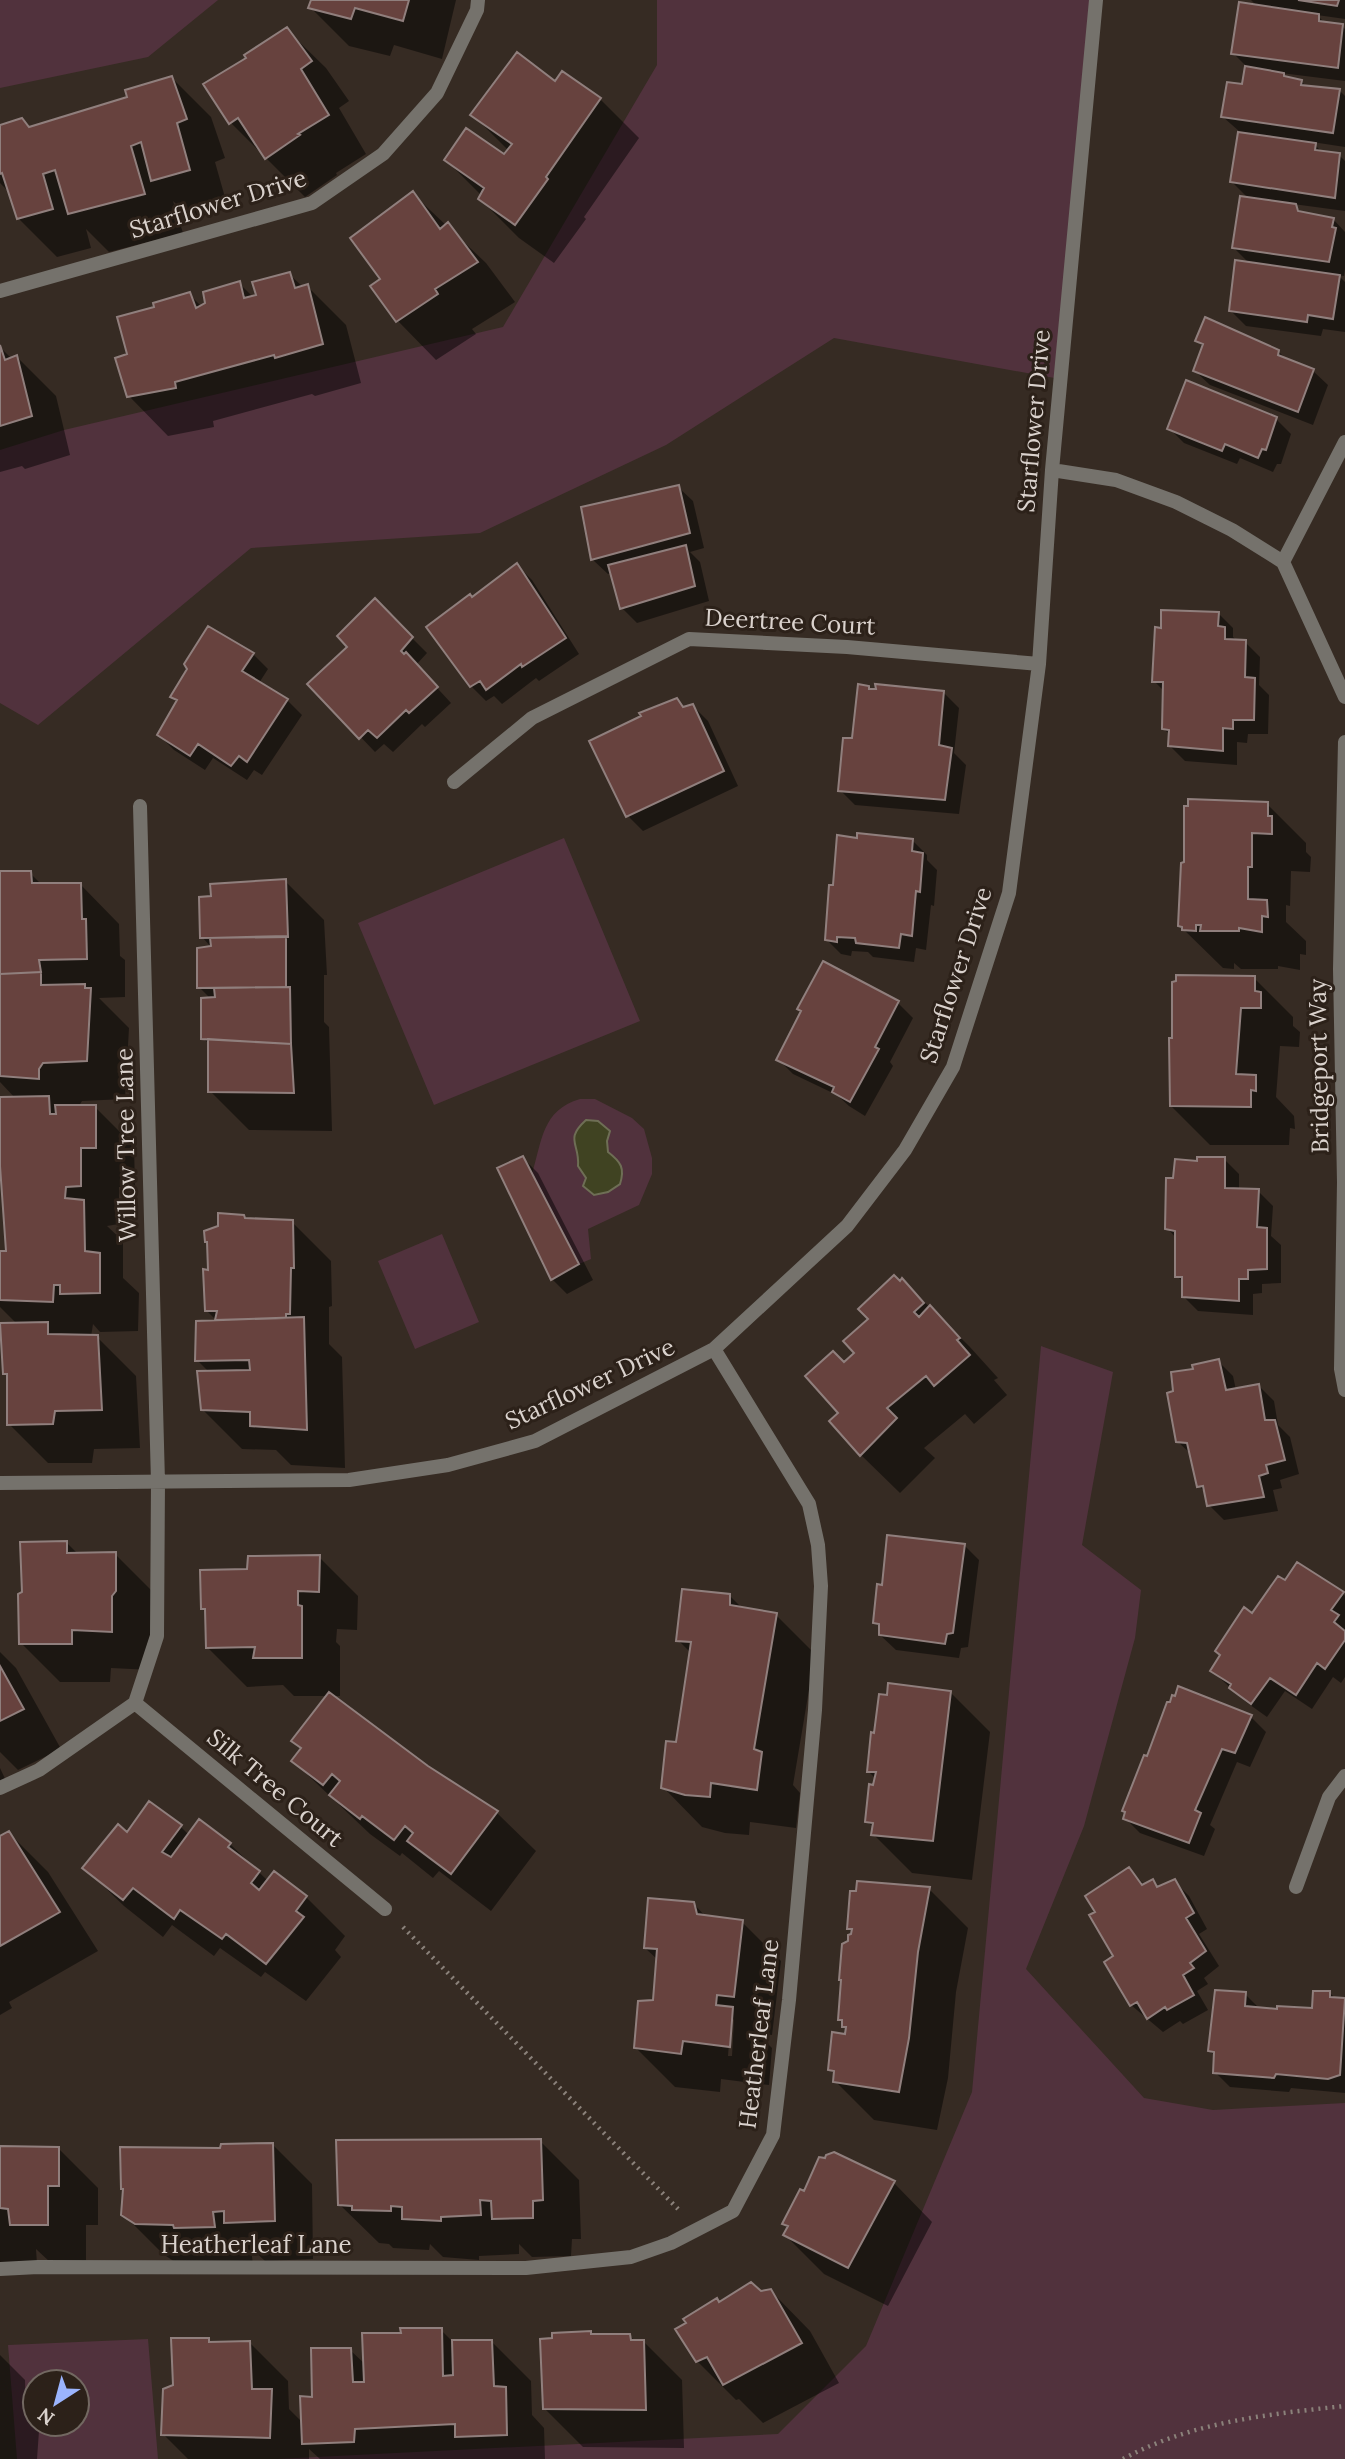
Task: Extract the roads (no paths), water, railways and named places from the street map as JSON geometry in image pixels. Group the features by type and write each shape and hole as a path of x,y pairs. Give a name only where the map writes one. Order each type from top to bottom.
{"street":[{"name":"Starflower Drive","path":"0,291 312,203 383,154 438,93 477,10 478,0"},
{"name":"Starflower Drive","path":"0,1483 349,1480 448,1465 535,1441 714,1349 847,1226 905,1150 953,1067 1009,893 1039,664 1052,470 1096,0"},
{"path":"1283,562 1345,442"},
{"path":"1052,470 1116,480 1176,502 1232,530 1283,562 1345,697"},
{"name":"Deertree Court","path":"454,782 532,718 689,639 847,647 1039,664"},
{"name":"Bridgeport Way","path":"1345,742 1340,969 1344,1182 1341,1369 1345,1390"},
{"name":"Willow Tree Lane","path":"135,1703 156,1636 158,1482 141,806"},
{"name":"Heatherleaf Lane","path":"0,2269 526,2268 631,2256 671,2243 733,2211 773,2135 790,1986 815,1710 821,1586 818,1545 809,1504 714,1349"},
{"path":"0,1788 39,1770 135,1703"},
{"name":"Silk Tree Court","path":"135,1703 385,1909"},
{"path":"1296,1887 1329,1797 1345,1776"}]}
